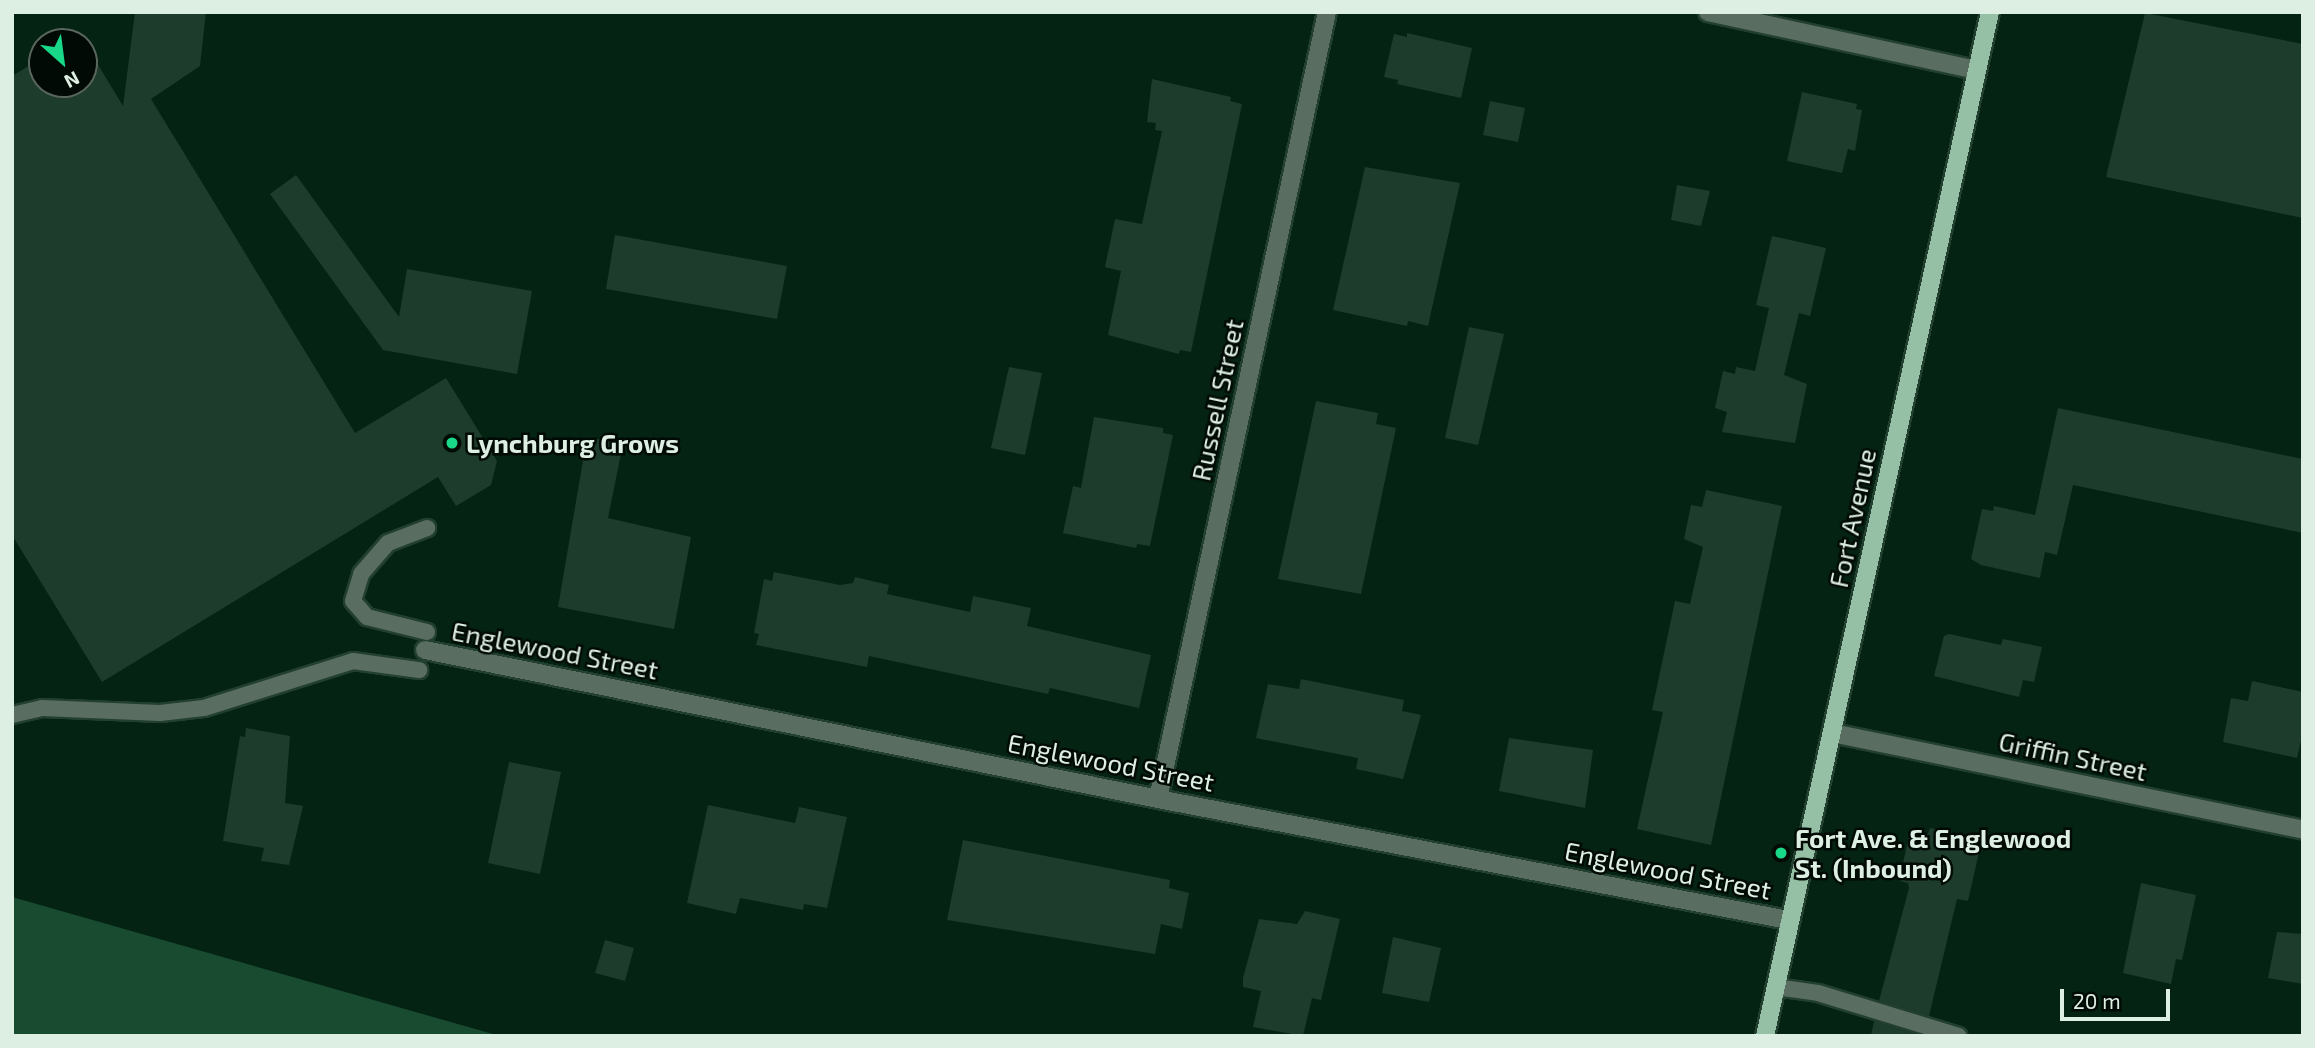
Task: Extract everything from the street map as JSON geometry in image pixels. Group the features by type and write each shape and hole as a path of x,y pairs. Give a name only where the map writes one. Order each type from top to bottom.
{"main road":[{"name":"Fort Avenue","path":"1765,1036 1788,920 1832,733 1990,12"}],"street":[{"name":"Russell Street","path":"1158,799 1327,12"},
{"path":"1708,12 1977,70"},
{"name":"Englewood Street","path":"426,641 1158,799 1788,920"},
{"name":"Griffin Street","path":"1832,733 2303,831"}],"lane":[{"path":"426,641 367,617 353,601 361,574 388,543 427,528"},
{"path":"12,715 42,708 160,713 204,708 354,661 419,670"},
{"path":"1776,987 1818,993 1959,1036"}],"green space":[{"path":"12,897 433,1017 500,1036 12,1036"}],"building":[{"path":"135,12 206,12 200,66 151,99 355,433 446,378 497,461 491,485 456,506 438,477 102,682 12,535 12,76 28,66 28,98 98,98 98,65 123,106"},
{"path":"2145,13 2303,44 2303,218 2106,177"},
{"path":"1407,33 1472,48 1461,98 1397,84 1398,80 1384,77 1394,34 1407,37"},
{"path":"1152,79 1231,97 1230,101 1242,104 1191,352 1180,350 1179,354 1108,335 1121,271 1105,267 1115,219 1142,224 1162,131 1155,130 1156,123 1147,122"},
{"path":"1802,92 1857,104 1856,109 1862,110 1855,151 1848,149 1842,173 1787,161"},
{"path":"1490,101 1525,108 1518,142 1483,135"},
{"path":"1365,167 1460,183 1428,326 1408,321 1407,326 1333,310"},
{"path":"296,175 399,317 407,269 532,291 517,374 383,350 270,194"},
{"path":"1677,185 1710,191 1701,226 1671,220"},
{"path":"615,235 787,266 777,319 606,289"},
{"path":"1772,236 1826,248 1810,316 1799,313 1784,375 1807,384 1795,443 1722,432 1727,412 1715,408 1723,371 1735,374 1736,367 1755,371 1769,308 1756,305"},
{"path":"1469,327 1504,334 1478,445 1445,438"},
{"path":"1009,367 1042,373 1025,455 991,448"},
{"path":"1316,401 1378,413 1376,424 1396,428 1361,594 1278,579"},
{"path":"2058,408 2303,459 2303,533 2073,485 2057,555 2045,552 2040,578 1981,565 1971,559 1982,509 1993,511 1994,506 2035,515"},
{"path":"1094,417 1163,428 1163,433 1173,435 1150,546 1137,544 1136,548 1063,533 1073,486 1081,488"},
{"path":"587,437 623,444 608,518 691,537 674,629 558,607"},
{"path":"1706,490 1782,506 1711,845 1637,829 1663,712 1652,710 1675,601 1690,604 1703,547 1684,539 1691,505 1702,507"},
{"path":"774,572 840,585 853,583 855,577 889,585 887,594 970,612 973,596 1031,608 1027,626 1151,655 1139,708 1050,688 1048,694 869,656 867,667 756,645 759,634 754,633 764,579 772,581"},
{"path":"1949,634 2001,645 2003,639 2042,647 2034,682 2023,680 2019,697 1934,676 1944,636"},
{"path":"1301,679 1404,700 1402,711 1421,715 1403,779 1356,769 1358,758 1256,738 1268,684 1299,689"},
{"path":"2252,681 2303,692 2303,732 2297,758 2223,742 2231,698 2248,701"},
{"path":"246,728 290,736 285,803 303,806 289,865 261,861 264,848 223,841 240,736 245,737"},
{"path":"1509,738 1593,750 1585,808 1499,791"},
{"path":"509,762 561,772 540,874 488,863"},
{"path":"708,805 795,823 799,807 847,817 827,908 804,904 803,910 740,898 736,914 687,903"},
{"path":"1930,828 1982,839 1968,901 1957,899 1929,1016 1879,1001 1909,888 1908,883 1899,881 1909,836 1928,834"},
{"path":"963,840 1170,880 1169,888 1189,893 1182,929 1161,924 1155,954 947,920"},
{"path":"2141,883 2196,895 2182,960 2176,959 2171,984 2123,973"},
{"path":"1305,911 1340,919 1321,1000 1312,998 1303,1036 1253,1027 1261,991 1243,987 1243,978 1259,919 1297,924"},
{"path":"2277,932 2303,934 2303,984 2268,978"},
{"path":"1393,937 1441,948 1429,1002 1382,993"},
{"path":"605,940 634,948 625,981 595,973"},
{"path":"1874,1021 1922,1036 1871,1036"}],"place":[{"name":"Lynchburg Grows","path":"452,443"},
{"name":"Fort Ave. & Englewood St. (Inbound)","path":"1781,853"}]}
